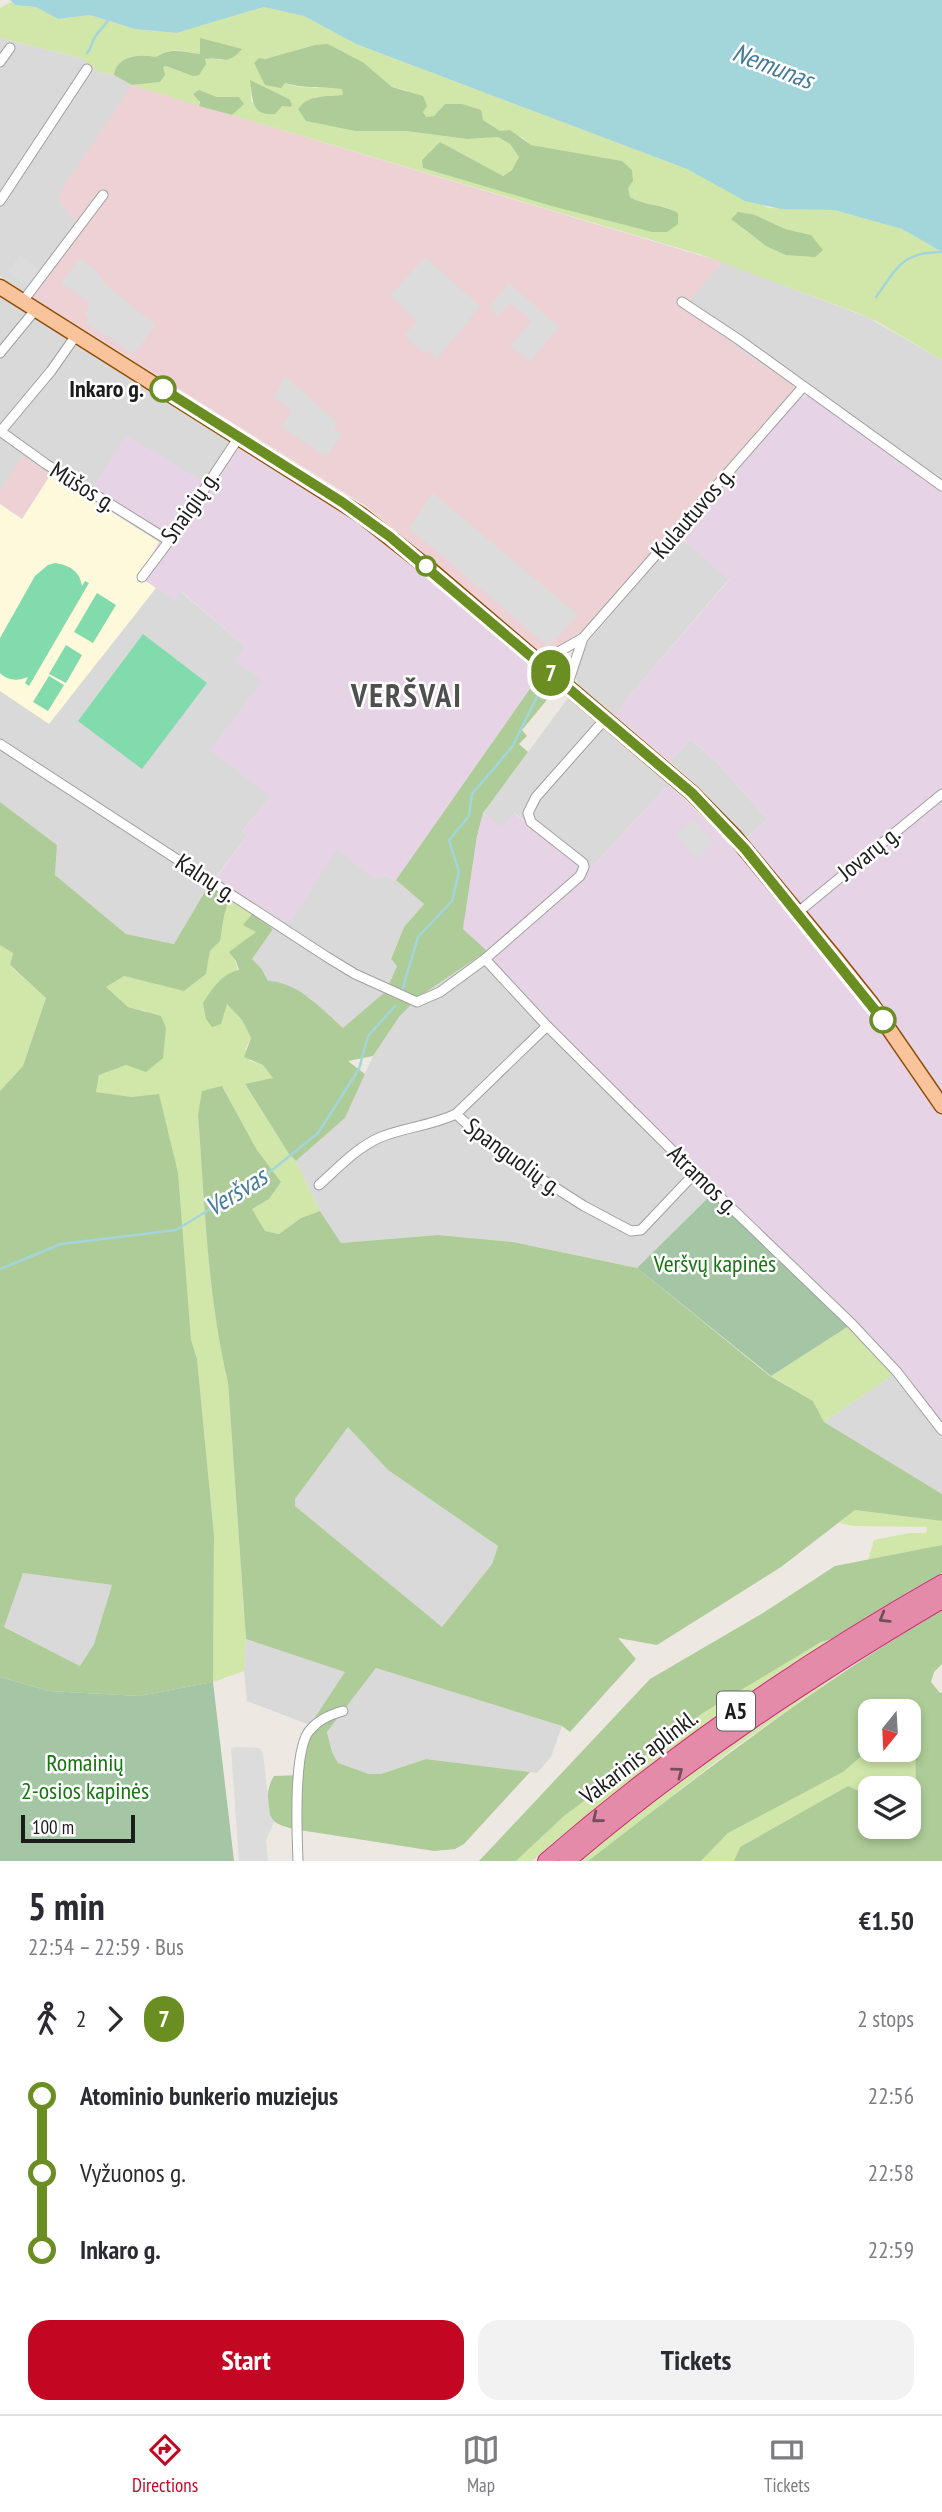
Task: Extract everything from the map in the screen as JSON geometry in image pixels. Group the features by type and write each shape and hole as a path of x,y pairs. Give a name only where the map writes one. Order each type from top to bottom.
{"highway":[{"name":"Vakarinis aplinkl.","path":"545,1861 662,1766 737,1711 942,1583"},
{"name":"Vakarinis aplinkl.","path":"567,1861 676,1773 750,1720 827,1669 942,1600"}],"main road":[{"path":"2,293 23,301 77,334 380,528 692,793 723,825 871,1003 942,1106"}],"street":[{"path":"0,62 10,48"},
{"path":"0,201 87,69"},
{"path":"23,301 103,195"},
{"path":"682,302 942,486"},
{"path":"0,353 36,309"},
{"path":"0,431 51,371 77,334"},
{"name":"Kulautuvos g.","path":"543,665 553,655 583,638 803,387"},
{"name":"Mūšos g.","path":"0,431 46,464 168,540"},
{"name":"Snaigių g.","path":"142,577 178,529 239,437"},
{"name":"Kulautuvos g.","path":"567,686 583,638"},
{"path":"485,959 583,872 583,863 531,822 528,813 536,797 605,719"},
{"name":"Kalnų g.","path":"0,744 327,957 355,974 418,1002 440,992 485,959"},
{"name":"Jovarų g.","path":"797,913 942,794"},
{"name":"Atramos g.","path":"485,959 547,1026 852,1324 897,1372 942,1430"},
{"path":"456,1114 547,1026"},
{"name":"Spanguolių g.","path":"319,1185 357,1151 380,1137 442,1121 456,1114 493,1148 584,1206 631,1231 640,1230 695,1173"},
{"path":"298,1861 298,1787 303,1745 308,1731 331,1714 343,1711"}],"shaded area":[{"path":"0,38 81,58 99,72 114,75 132,85 80,227 24,292 0,276"},
{"path":"132,85 722,262 684,307 763,366 768,363 793,383 794,389 583,630 553,652 539,651 366,506 24,292 80,227 57,197"},
{"path":"20,255 41,270 28,287 8,272"},
{"path":"425,257 480,306 437,360 427,350 423,353 404,335 417,322 390,295"},
{"path":"79,259 95,269 105,284 156,325 134,354 86,323 89,317 85,315 90,303 61,283"},
{"path":"722,262 867,317 942,360 942,482 810,388 763,366 683,307"},
{"path":"509,283 559,327 530,362 510,346 531,321 510,303 498,316 489,308"},
{"path":"0,296 237,445 159,542 181,592 245,646 262,681 271,797 242,831 247,836 216,877 337,848 374,878 384,875 396,880 424,904 404,927 391,958 397,966 386,991 343,1028 309,997 268,982 261,968 252,959 273,929 210,885 174,944 126,934 55,875 57,845 0,802 0,504 22,519 0,491"},
{"path":"285,376 338,423 334,429 342,435 326,457 281,427 292,411 274,397"},
{"path":"805,396 814,398 942,489 942,1430 897,1372 695,1173 463,929 483,813 502,827 514,813 577,864 594,865 669,784 735,850 767,819 718,763 690,739 670,762 616,716 627,699 729,580 685,541 687,531 785,412 796,400"},
{"path":"126,435 209,485 237,445 341,511 386,544 540,674 396,880 384,875 374,878 337,849 289,924 216,878 247,836 242,831 271,797 210,750 262,681 235,660 245,646 182,592 175,600 140,577 159,541 87,497"},
{"path":"23,456 51,474 21,519 0,504 0,491"},
{"path":"51,474 159,542 140,577 156,588 49,724 0,691 0,504 22,519"},
{"path":"433,493 578,615 549,647 409,528"},
{"path":"685,541 729,579 627,699 616,716 579,685 575,677 579,660 588,642 667,550"},
{"path":"568,698 669,784 594,865 578,865 515,813 502,828 483,813"},
{"path":"690,739 718,763 767,819 747,838 699,787 670,762"},
{"path":"694,819 714,843 696,859 675,835"},
{"path":"487,951 715,1191 637,1268 513,1242 438,1235 341,1243 320,1211 296,1161 345,1118 373,1056 399,1017 420,996"},
{"path":"897,1372 942,1430 942,1494 824,1422"},
{"path":"348,1427 388,1470 498,1546 492,1564 442,1627 295,1506 295,1499"},
{"path":"23,1573 112,1585 94,1644 80,1666 3,1626"},
{"path":"246,1639 346,1672 310,1725 247,1701 244,1671"},
{"path":"376,1668 562,1726 551,1757 537,1773 427,1759 381,1774 369,1774 338,1763 327,1732"},
{"path":"231,1748 260,1748 263,1754 270,1815 274,1822 266,1840 268,1861 239,1861"}],"green space":[{"path":"11,2 15,5 36,7 58,19 90,15 135,29 175,33 264,7 304,16 356,44 687,169 769,208 834,210 902,229 942,252 942,360 858,313 699,254 232,115 239,106 239,97 217,97 199,90 199,106 132,85 160,82 163,67 166,66 182,72 202,60 225,61 200,39 200,54 172,51 156,57 129,58 119,64 114,75 99,72 81,58 0,38 0,8","holes":["315,45 364,63 392,87 406,90 426,117 434,116 445,104 483,120 500,131 522,137 531,145 622,161 630,197 678,213 652,232 429,170 440,142 502,176 512,170 519,157 510,144 498,137 467,139 406,131 356,131 314,97 343,95 342,88 290,85 281,80 259,58 265,59","251,85 291,107 251,102","755,215 785,229 811,235 766,246 743,229"]},
{"path":"200,38 242,49 232,58 205,59 206,64 199,75 193,76 166,66 163,67 165,75 160,82 132,85 114,75 119,64 129,58 156,57 172,51 200,54"},
{"path":"328,44 364,63 392,87 423,96 427,106 423,112 426,117 434,116 445,104 462,104 481,110 483,120 500,131 510,130 531,145 622,161 632,170 633,181 628,188 630,197 678,213 678,224 667,232 652,232 423,168 422,160 440,142 503,176 512,170 519,157 510,144 498,137 467,139 406,131 356,131 306,121 298,109 302,104 318,97 343,95 342,89 285,83 281,88 265,85 254,63 259,58 265,59"},
{"path":"250,80 289,99 291,107 282,106 275,114 261,112 254,104"},
{"path":"199,90 217,97 239,97 244,104 232,115 199,106 200,102 193,94"},
{"path":"738,212 755,215 785,229 811,235 823,250 815,257 786,255 766,246 731,219"},
{"path":"55,563 73,570 79,576 82,586 85,581 89,583 29,686 25,683 28,677 13,680 0,673 0,638 35,576 48,565"},
{"path":"97,593 116,605 93,643 74,632"},
{"path":"143,634 207,683 142,769 78,721"},
{"path":"66,645 82,655 66,683 49,674"},
{"path":"49,676 64,685 48,711 33,702"},
{"path":"536,680 551,695 522,730 527,736 519,744 528,752 483,813 477,836 463,929 487,951 420,996 399,1017 373,1056 348,1061 365,1074 345,1118 296,1161 245,1084 273,1078 263,1065 244,1057 251,1038 242,1020 227,1004 221,1024 212,1027 206,1019 203,1003 223,978 239,970 229,952 256,932 243,925 252,914 273,929 252,959 268,981 299,991 343,1028 386,991 397,966 391,959 404,927 424,904 396,880"},
{"path":"0,802 57,845 55,875 126,934 174,944 209,885 229,899 220,941 210,951 206,974 184,991 124,976 106,987 128,1007 161,1016 166,1028 163,1058 146,1072 126,1065 99,1075 96,1092 132,1097 159,1094 178,1173 191,1340 197,1359 214,1535 213,1682 139,1696 49,1691 0,1677 0,1091 23,1066 46,998 10,965 13,953 0,945","holes":["23,1573 112,1585 94,1644 80,1666 4,1627"]},
{"path":"229,899 252,914 244,925 257,932 230,952 237,972 227,1004 242,1020 251,1038 245,1049 250,1061 263,1065 274,1079 245,1085 296,1161 320,1211 301,1218 279,1234 265,1231 251,1209 269,1199 281,1182 257,1150 223,1087 198,1115 211,1283 228,1381 246,1639 244,1671 213,1682 214,1535 197,1359 191,1340 159,1095 132,1097 96,1092 99,1075 126,1065 146,1011 128,1007 106,987 124,976 184,991 206,974 210,951 220,941"},
{"path":"0,945 13,953 10,966 46,998 23,1066 0,1091"},
{"path":"222,1086 257,1150 281,1182 269,1199 252,1209 265,1231 279,1234 301,1218 320,1211 341,1243 438,1235 513,1242 637,1268 770,1376 813,1401 824,1422 942,1494 942,1521 855,1510 781,1567 657,1645 618,1638 636,1659 570,1732 562,1726 376,1668 327,1732 338,1763 369,1774 381,1774 426,1759 530,1772 464,1844 455,1849 434,1851 293,1829 277,1823 270,1815 268,1804 268,1791 272,1780 274,1776 303,1775 310,1725 345,1672 246,1639 228,1382 215,1316 205,1216 198,1115 202,1091","holes":["348,1427 388,1470 498,1546 492,1564 442,1627 295,1506 295,1499"]},
{"name":"Veršvų kapinės","path":"715,1191 852,1324 771,1376 637,1268"},
{"path":"852,1324 897,1372 824,1422 813,1401 771,1376"},
{"path":"855,1510 942,1521 942,1545 868,1560 874,1540 909,1533 926,1533 927,1527 854,1526 839,1523"},
{"path":"942,1545 942,1573 703,1713 564,1816 516,1861 479,1861 650,1679 763,1613 835,1566"},
{"path":"942,1610 942,1664 934,1672 931,1682 942,1692 942,1861 734,1861 740,1847 848,1786 858,1791 858,1839 921,1839 921,1776 916,1776 915,1762 921,1762 921,1699 858,1699 858,1759 843,1772 728,1833 701,1861 588,1861 805,1698"},
{"path":"832,1639 663,1754 532,1861 516,1861 564,1816 703,1713 821,1642"},
{"path":"851,1666 731,1750 588,1861 579,1861 745,1733"},
{"name":"Romainių 2-osios kapinės","path":"0,1677 49,1691 139,1696 213,1682 234,1861 0,1861"},
{"path":"858,1759 858,1762 915,1762 916,1776 858,1776 858,1791 848,1786 740,1847 734,1861 701,1861 728,1833 843,1772"}],"water":[{"name":"Nemunas","path":"10,0 942,0 942,252 902,229 834,210 781,209 745,201 687,169 356,44 304,16 264,7 176,33 135,29 90,15 58,19 36,7 15,5"}],"waterway":[{"path":"87,53 96,35 109,19"},
{"name":"Veršvas","path":"876,297 896,270 909,258 942,252"},
{"name":"Veršvas","path":"402,991 418,937 452,901 459,872 449,840 469,816 472,794 512,747 540,691"},
{"name":"Veršvas","path":"0,1269 61,1244 176,1230 266,1175 318,1133 359,1069 368,1036 395,1006"}],"bus line":[{"name":"7","path":"163,389 342,502 389,536 692,793 745,849 883,1020"}],"place":[{"name":"Inkaro g.","path":"163,389"}],"district":[{"name":"VERŠVAI","path":"407,696"}]}
